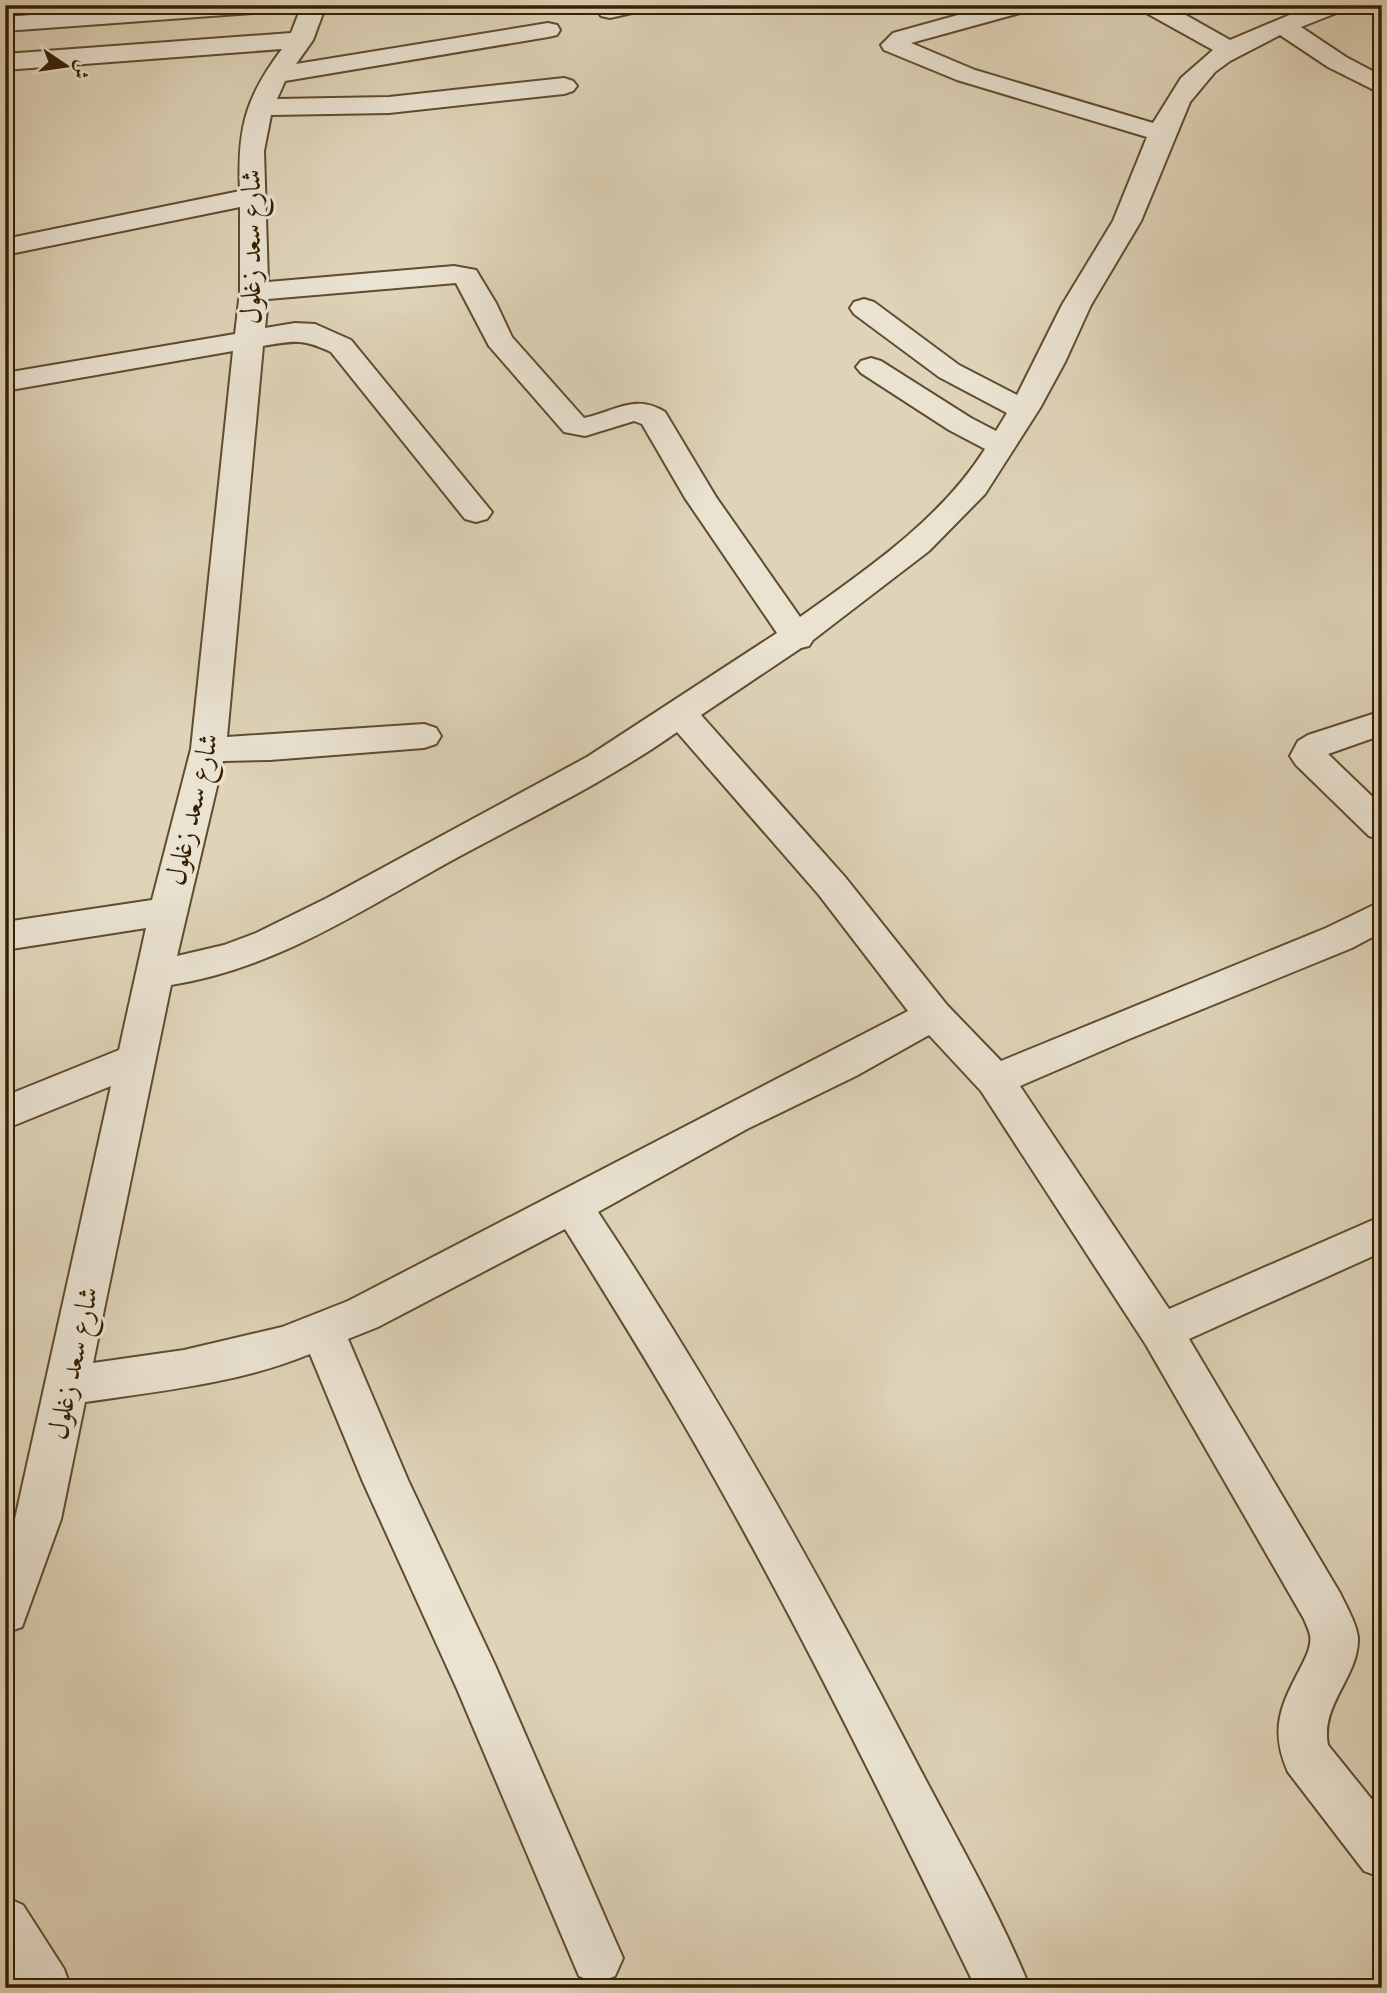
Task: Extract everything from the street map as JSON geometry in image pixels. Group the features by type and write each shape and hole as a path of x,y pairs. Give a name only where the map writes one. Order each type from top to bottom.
{"street":[{"path":"5,24 268,5"},
{"name":"شارع سعد زغلول","path":"5,1611 38,1519 168,911 208,749 254,292 251,151 260,107 275,75 301,40 314,5"},
{"path":"611,10 636,5"},
{"path":"1022,5 902,38 893,46 966,75 1160,132"},
{"path":"1150,5 1229,49"},
{"path":"155,974 184,971 259,949 323,918 621,753 797,638 923,538 958,506 985,472 1048,366 1068,319 1128,220 1168,114 1203,69 1229,49 1335,5"},
{"path":"1282,25 1337,62 1382,86"},
{"path":"275,75 548,30"},
{"path":"5,62 301,40"},
{"path":"260,107 389,105 564,86"},
{"path":"5,247 254,196"},
{"path":"254,292 454,274 466,276 499,340 575,426 590,427 629,412 645,412 654,418 701,498 797,638"},
{"path":"863,308 949,371 1022,409"},
{"path":"5,382 305,332 327,338 341,346 476,512"},
{"path":"871,367 960,425 1001,444"},
{"path":"680,713 832,887 933,1014 995,1080 1161,1332 1323,1608 1334,1635 1332,1655 1306,1706 1301,1732 1305,1755 1382,1853"},
{"path":"1382,723 1320,743 1310,749 1308,756 1382,827"},
{"path":"208,749 270,748 424,736"},
{"path":"5,936 168,911"},
{"path":"995,1080 1115,1028 1339,938 1382,915"},
{"path":"68,1385 184,1369 286,1345 363,1314 572,1206 710,1130 842,1065 933,1014"},
{"path":"5,1113 136,1059"},
{"path":"572,1206 665,1352 776,1546 912,1804 1004,1988"},
{"path":"1161,1332 1382,1233"},
{"path":"321,1330 386,1482 478,1681 597,1958"},
{"path":"5,1923 45,1988"}]}
